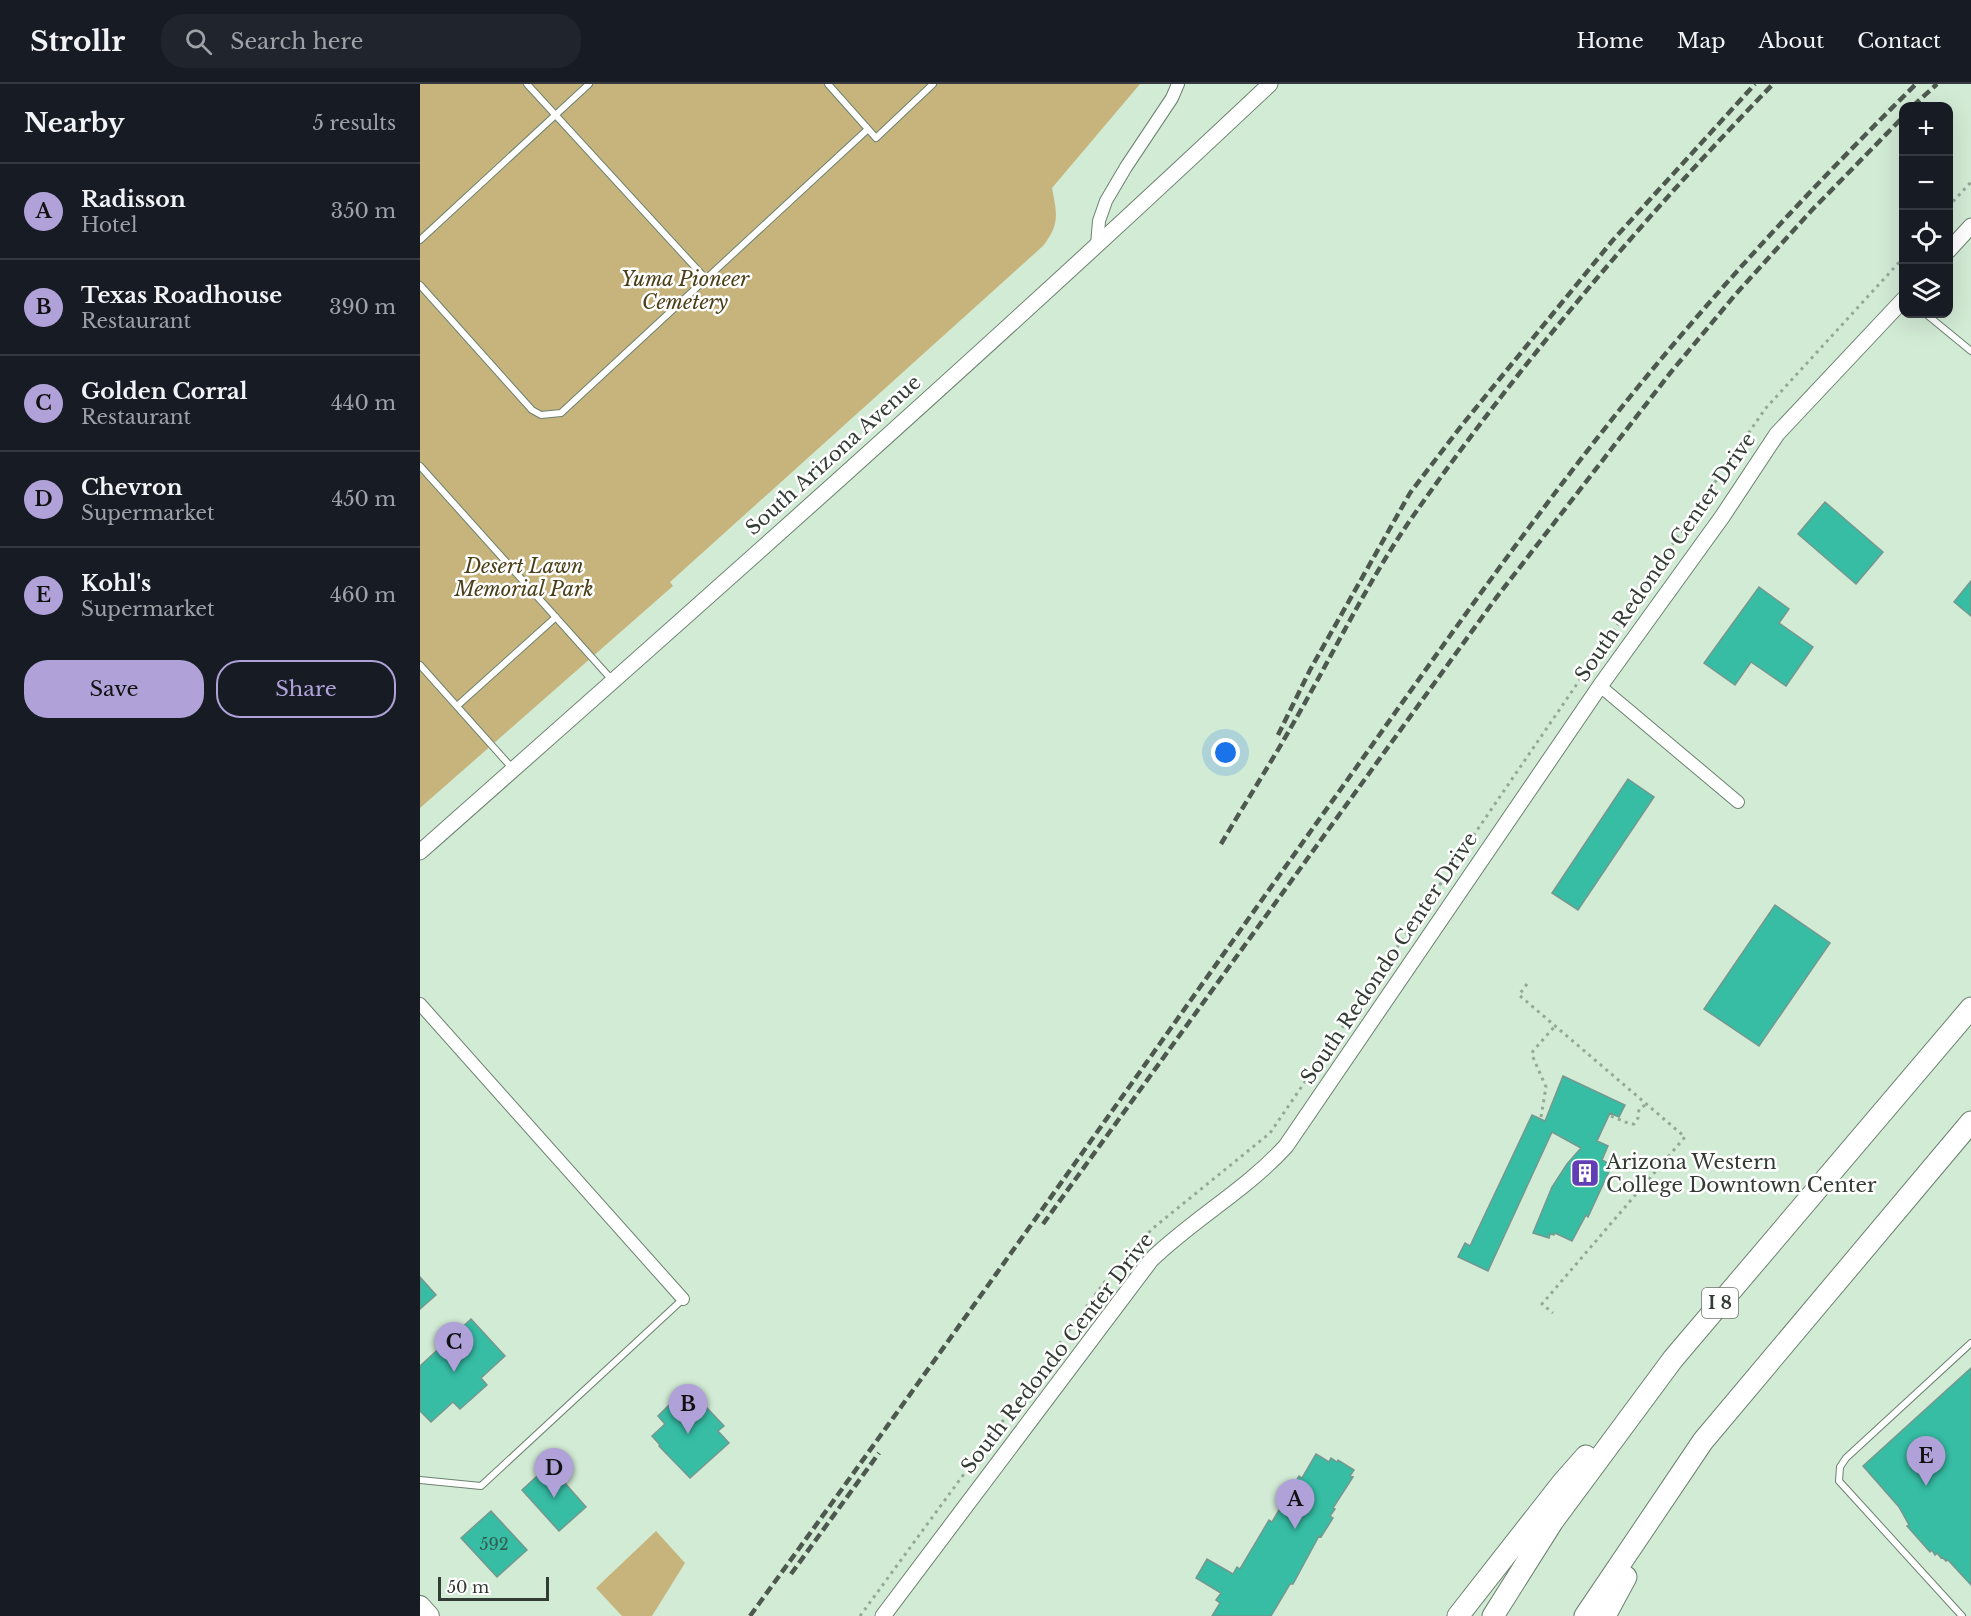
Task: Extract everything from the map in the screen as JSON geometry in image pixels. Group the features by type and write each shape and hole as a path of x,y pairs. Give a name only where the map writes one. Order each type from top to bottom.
{"highway":[{"name":"I 8","path":"1493,1616 1553,1521 1672,1359 1971,1008"},
{"path":"1585,1616 1703,1441 1971,1122"},
{"path":"1458,1616 1563,1482 1672,1359"},
{"path":"1605,1616 1703,1441"},
{"path":"420,1606 429,1616"}],"street":[{"path":"1097,245 1099,221 1106,201 1126,166 1172,98 1178,84"},
{"name":"South Arizona Avenue","path":"420,852 614,681 1097,245 1270,84"},
{"path":"1953,246 1971,226"},
{"name":"South Redondo Center Drive","path":"883,1616 1151,1260 1173,1239 1257,1175 1286,1146 1600,686 1722,517 1777,434 1899,304"},
{"path":"1600,686 1738,801"},
{"path":"420,1004 683,1299"}],"lane":[{"path":"526,84 706,279"},
{"path":"420,240 589,84"},
{"path":"828,84 876,138 933,84"},
{"path":"420,285 532,410 540,415 561,413 868,129"},
{"path":"1931,318 1971,351"},
{"path":"420,466 614,681"},
{"path":"457,706 556,617"},
{"path":"420,664 514,769"},
{"path":"420,1480 481,1486 683,1299"},
{"path":"1962,1616 1839,1481 1840,1467 1846,1458 1971,1343"}],"path":[{"path":"1953,202 1971,183"},
{"path":"860,1616 1109,1276 1152,1229 1270,1133 1765,409 1899,262"},
{"path":"1527,984 1519,995 1685,1137 1542,1304 1553,1313"},
{"path":"1541,1117 1546,1087 1532,1055 1555,1026"},
{"path":"1611,1116 1634,1124 1638,1118 1639,1109 1647,1104"}],"green space":[{"name":"Yuma Pioneer Cemetery","path":"420,84 1140,84 1052,188 1055,225 1043,246 670,582 673,586 420,808"},
{"path":"656,1531 685,1563 652,1616 622,1616 596,1588"}],"building":[{"path":"1825,502 1883,552 1856,584 1798,534"},
{"path":"1971,581 1971,616 1954,602"},
{"path":"1759,587 1789,609 1779,623 1813,647 1786,686 1751,662 1735,685 1704,663"},
{"path":"1628,779 1654,797 1578,910 1552,893"},
{"path":"1775,905 1830,943 1759,1046 1704,1009"},
{"name":"Arizona Western College Downtown Center","path":"1563,1076 1625,1105 1619,1117 1610,1113 1597,1141 1608,1146 1602,1160 1612,1165 1588,1217 1586,1215 1572,1241 1555,1233 1550,1234 1549,1238 1533,1233 1552,1187 1581,1148 1552,1132 1488,1271 1458,1257 1465,1243 1470,1246 1532,1115 1545,1121"},
{"path":"420,1277 436,1295 420,1309"},
{"path":"471,1319 505,1356 481,1378 487,1385 460,1409 453,1402 431,1422 420,1411 420,1366"},
{"path":"1971,1368 1971,1585 1948,1560 1941,1558 1937,1553 1935,1555 1932,1550 1930,1552 1907,1526 1909,1525 1899,1507 1863,1466"},
{"path":"691,1391 724,1426 718,1431 729,1443 690,1478 652,1436 665,1424 658,1416 670,1404 673,1407"},
{"path":"1316,1454 1329,1462 1331,1458 1337,1462 1338,1460 1354,1470 1350,1476 1353,1477 1333,1508 1335,1509 1330,1516 1333,1518 1321,1537 1319,1536 1293,1584 1290,1584 1271,1616 1212,1616 1220,1603 1216,1600 1221,1593 1196,1578 1207,1559 1233,1574 1237,1567 1240,1569 1269,1520 1272,1522 1299,1476 1302,1478"},
{"path":"549,1465 586,1507 559,1531 522,1490"},
{"path":"491,1511 527,1550 497,1577 461,1538"}],"railway":[{"path":"1278,735 1310,670 1410,493 1462,425 1613,240 1755,84"},
{"path":"1221,844 1285,737 1384,561 1458,453 1543,343 1632,237 1773,84"},
{"path":"750,1616 1435,656 1560,486 1711,300 1812,190 1916,84"},
{"path":"1917,102 1937,84"},
{"path":"1043,1224 1496,598 1671,372 1735,295 1812,210 1899,121"},
{"path":"791,1574 879,1453"}],"place":[{"name":"Arizona Western College Downtown Center","path":"1585,1173"},
{"name":"Golden Corral","path":"454,1372"},
{"name":"Texas Roadhouse","path":"688,1434"},
{"name":"Kohl's","path":"1926,1486"},
{"name":"Chevron","path":"554,1498"},
{"name":"Radisson","path":"1295,1529"}],"park label":[{"name":"Desert Lawn Memorial Park","path":"524,578"}]}
